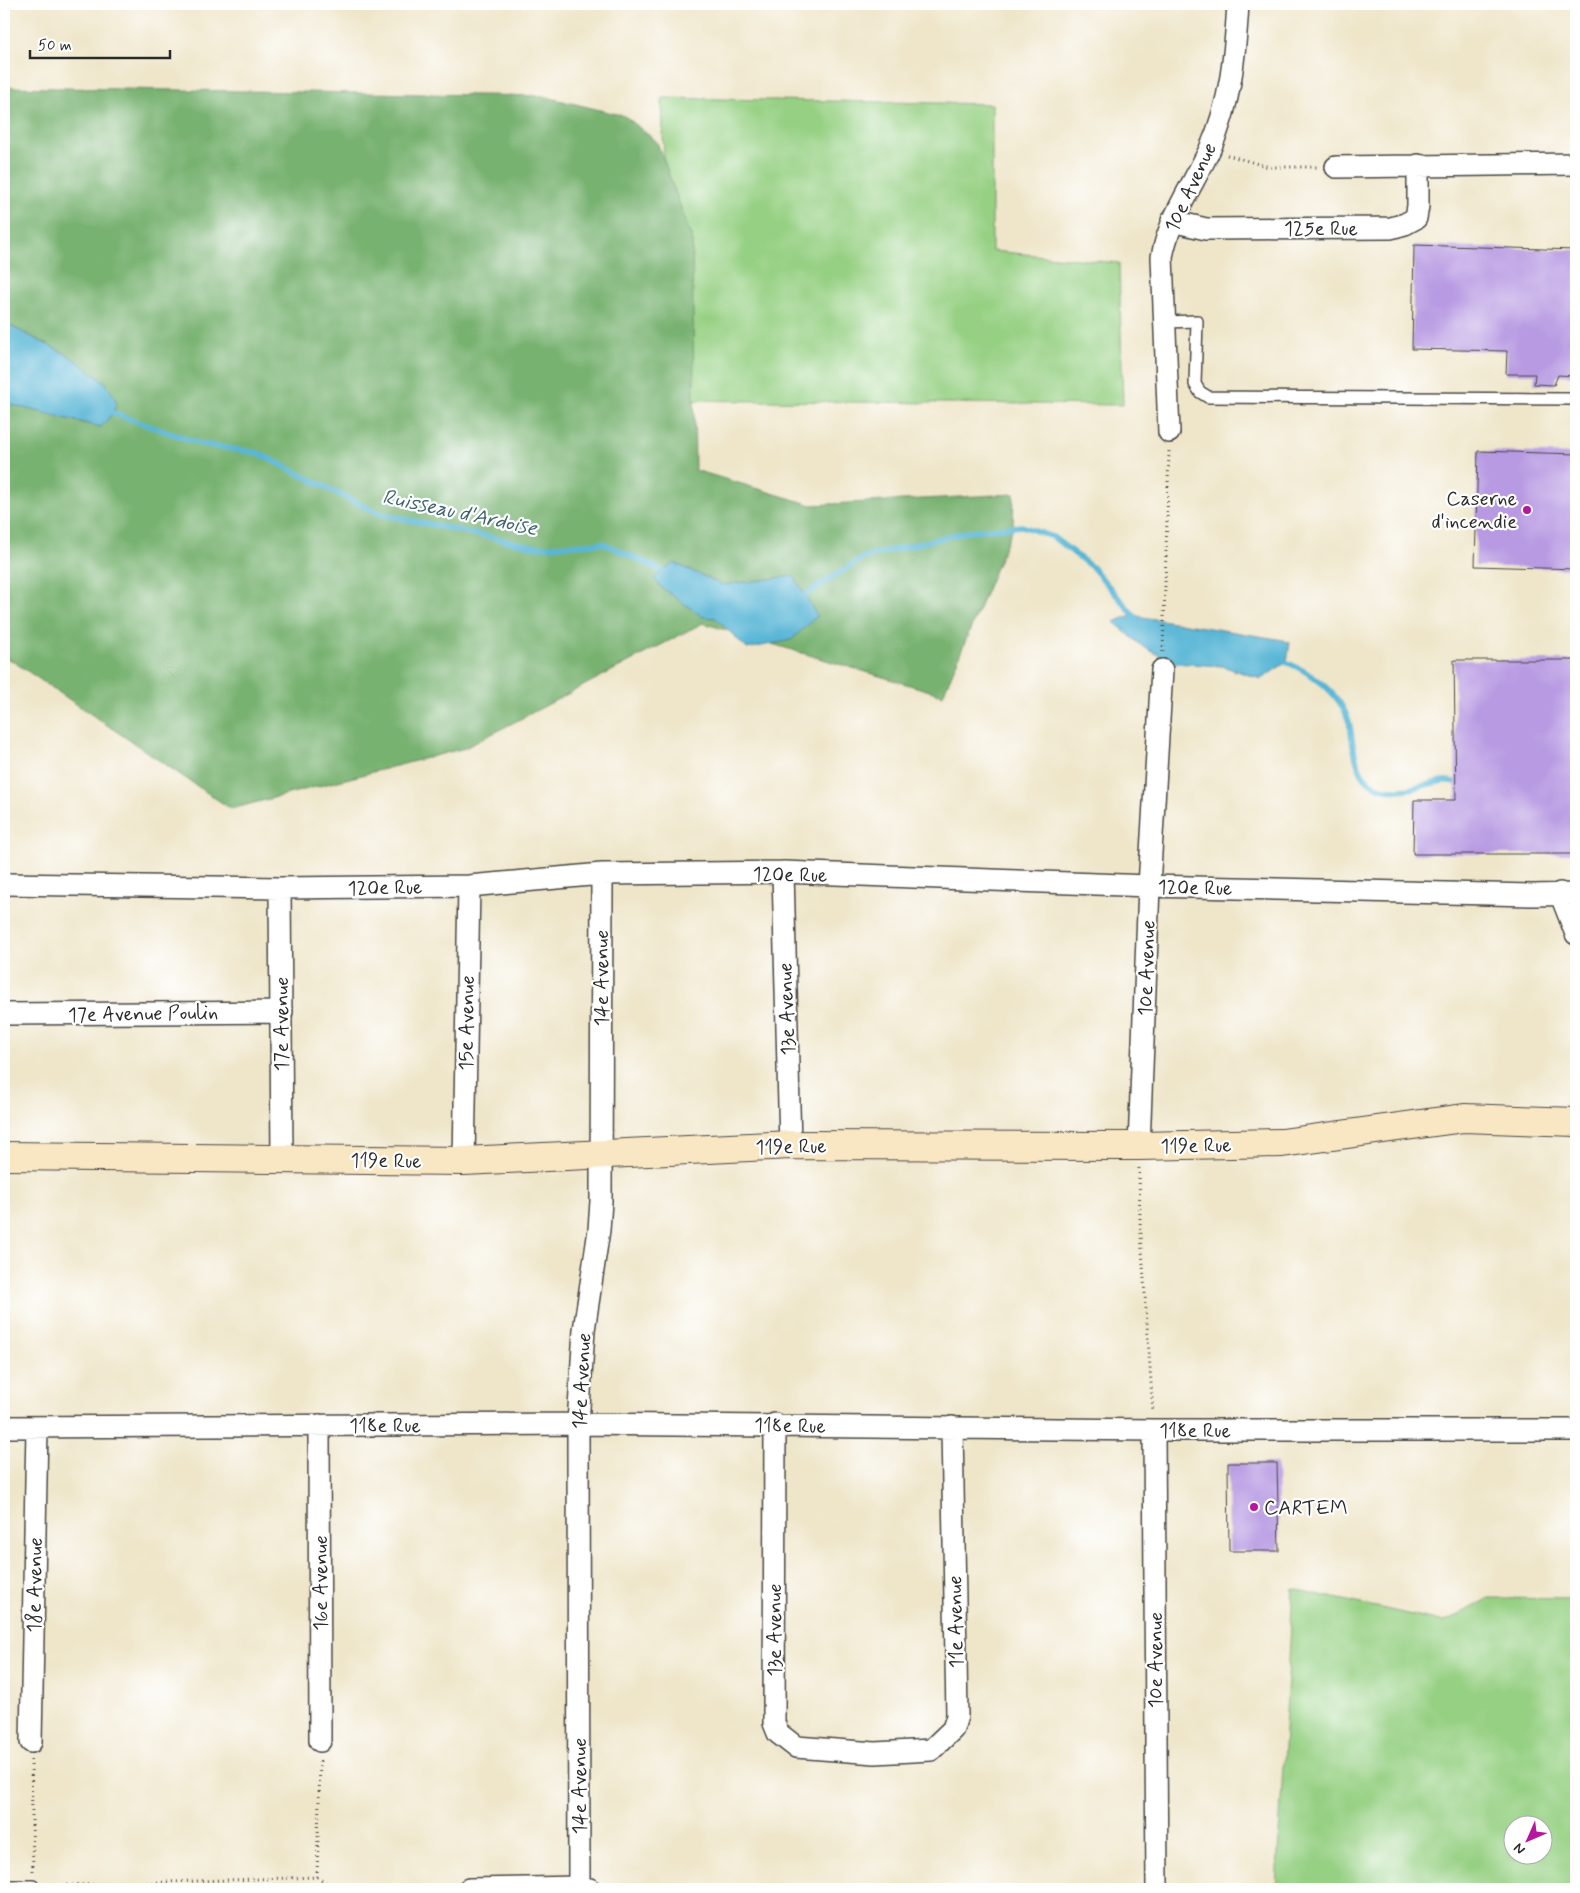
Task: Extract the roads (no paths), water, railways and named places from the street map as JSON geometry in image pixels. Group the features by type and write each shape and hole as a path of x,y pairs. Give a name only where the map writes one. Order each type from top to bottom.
{"street":[{"name":"10e Avenue","path":"1169,432 1162,257 1165,239 1172,221 1210,148 1231,83 1238,4"},
{"path":"1336,167 1576,164"},
{"name":"125e Rue","path":"1172,221 1206,229 1391,228 1416,218 1418,206 1418,165"},
{"name":"10e Avenue","path":"1139,1146 1150,886 1162,670"},
{"name":"120e Rue","path":"4,884 280,888 469,886 602,874 783,872 1150,886 1568,894"},
{"name":"13e Avenue","path":"783,872 790,1145"},
{"name":"14e Avenue","path":"583,1889 578,1424 584,1330 599,1230 602,874"},
{"name":"15e Avenue","path":"464,1161 469,886"},
{"name":"17e Avenue","path":"280,888 282,1159"},
{"path":"1568,894 1576,934"},
{"name":"17e Avenue Poulin","path":"4,1014 282,1012"},
{"name":"119e Rue","path":"4,1156 464,1161 790,1145 1139,1146 1282,1143 1464,1118 1576,1122"},
{"name":"13e Avenue","path":"775,1424 774,1722 778,1734 796,1747 875,1753"},
{"name":"118e Rue","path":"4,1427 775,1424 1154,1430 1576,1430"},
{"name":"16e Avenue","path":"319,1426 320,1740"},
{"name":"11e Avenue","path":"875,1753 931,1750 953,1729 957,1716 952,1427"},
{"name":"18e Avenue","path":"31,1742 37,1428"},
{"name":"10e Avenue","path":"1154,1430 1157,1889"},
{"path":"470,1889 583,1889"}],"lane":[{"path":"1165,322 1197,321 1195,384 1200,392 1208,397 1576,399"},
{"path":"4,1886 33,1886"}],"water":[{"path":"4,323 70,356 106,383 117,402 113,413 101,427 4,403"},
{"path":"674,563 723,585 794,576 817,616 791,640 747,649 716,618 703,617 661,587 654,578"},
{"path":"1131,615 1283,640 1290,643 1287,662 1261,679 1222,666 1173,663 1142,646 1114,622"}],"waterway":[{"name":"Ruisseau d'Ardoise","path":"113,413 201,444 258,453 377,513 536,547 603,543 663,571"},
{"path":"805,595 864,557 970,531 1022,526 1053,537 1093,568 1137,619"},
{"name":"Ruisseau d'Ardoise","path":"1280,660 1312,676 1339,701 1349,722 1359,767 1368,781 1376,786 1393,790 1410,789 1443,781 1462,783"}],"place":[{"name":"Caserne d'incendie","path":"1527,510"},
{"name":"CARTEM","path":"1254,1507"}]}
